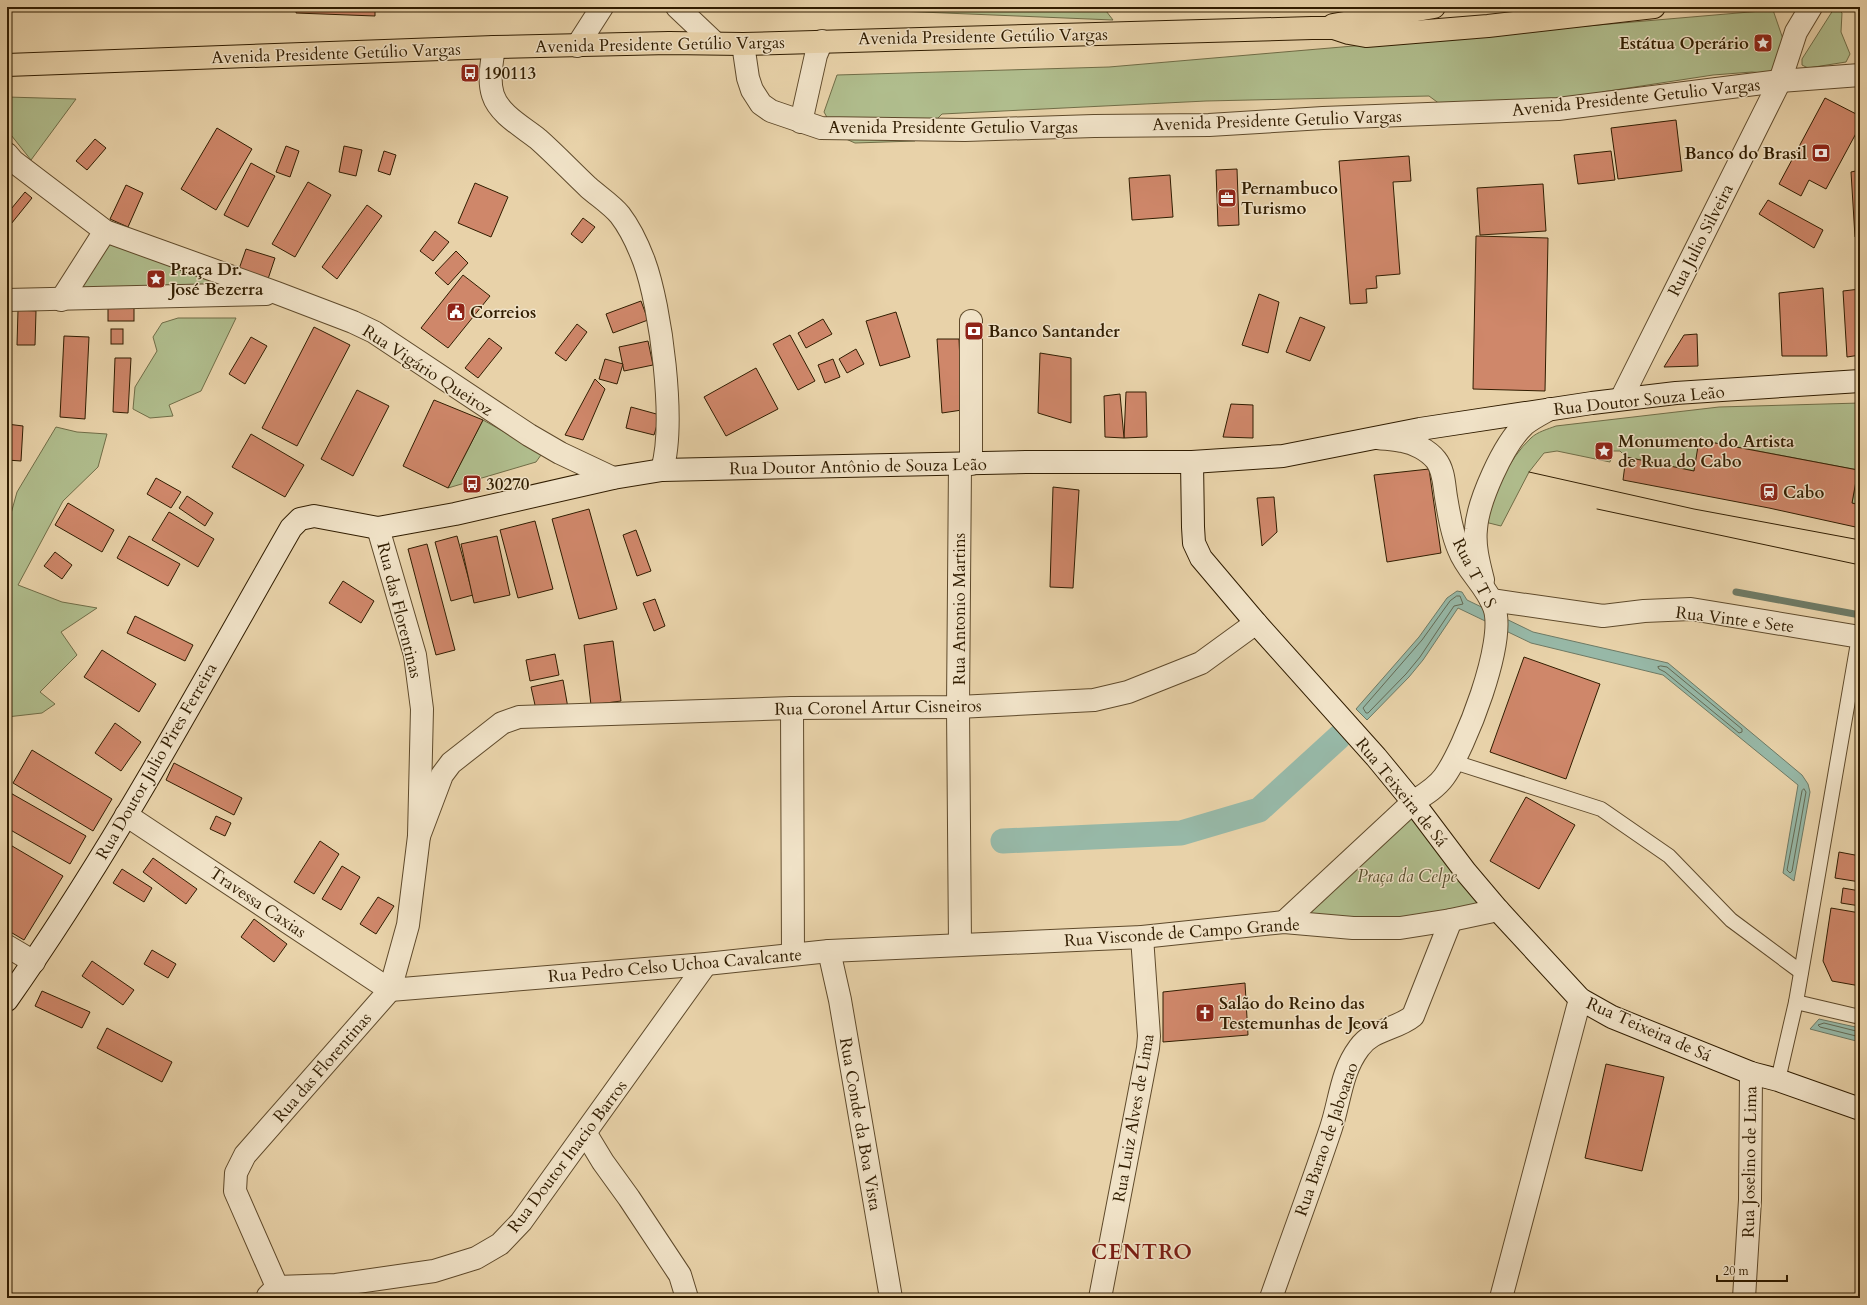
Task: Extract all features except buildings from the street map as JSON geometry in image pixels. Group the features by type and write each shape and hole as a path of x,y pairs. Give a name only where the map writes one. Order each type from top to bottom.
{"main road":[{"name":"Avenida Presidente Getúlio Vargas","path":"1312,28 1434,7"},
{"name":"Avenida Presidente Getúlio Vargas","path":"7,65 494,47 715,43 743,44 822,40 1312,28 1334,28 1349,33 1366,36 1512,23 1654,7"}],"street":[{"path":"577,46 602,7"},
{"path":"677,7 715,43"},
{"name":"Rua Julio Silveira","path":"1621,399 1780,81 1796,32 1811,7"},
{"path":"801,122 816,55 822,40"},
{"name":"Avenida Presidente Getulio Vargas","path":"743,44 748,78 752,90 761,104 771,111 821,128 950,130 1209,125 1324,118 1558,109 1780,81 1860,76"},
{"path":"494,47 491,79 493,95 501,109 549,149 620,215 634,239 644,261 653,293 667,407 667,443 662,470"},
{"name":"Rua Vigário Queiroz","path":"7,154 13,161 105,231 353,322 374,332 529,436 560,454 613,478"},
{"path":"61,300 105,231"},
{"path":"7,300 277,294"},
{"name":"Rua Antonio Martins","path":"960,945 958,707 971,321"},
{"name":"Rua Doutor Souza Leão","path":"1420,429 1621,399 1676,393 1860,381"},
{"path":"1488,594 1478,557 1476,530 1480,504 1499,461 1514,437 1524,425 1550,409"},
{"name":"Rua Doutor Antônio de Souza Leão","path":"300,519 314,516 378,528 454,514 613,478 662,470 1026,462 1192,462 1283,456 1420,429"},
{"name":"Rua T T S","path":"1284,922 1414,802 1430,792 1443,779 1454,762 1480,698 1493,658 1496,637 1494,608 1488,594 1472,573 1459,551 1449,515 1441,470 1436,460 1424,450 1403,441 1376,438"},
{"name":"Rua Teixeira de Sá","path":"1192,462 1194,543 1201,558 1256,623 1376,757 1414,802 1465,871 1498,910 1580,999 1612,1016 1751,1073 1778,1080 1860,1109"},
{"name":"Rua Doutor Julio Pires Ferreira","path":"7,1000 34,962 126,815 291,528 300,519"},
{"name":"Rua das Florentinas","path":"275,1294 236,1191 236,1173 245,1156 390,990 408,925 419,836 421,701 415,655 378,528"},
{"name":"Rua Vinte e Sete","path":"1488,594 1603,616 1644,611 1691,609 1859,637"},
{"name":"Rua Coronel Artur Cisneiros","path":"486,735 502,723 519,717 792,708 958,707 1094,700 1128,692 1201,663 1256,623"},
{"path":"792,708 793,954"},
{"name":"Rua das Florentinas","path":"419,836 442,775 451,763 486,735"},
{"name":"Travessa Caxias","path":"126,815 390,990"},
{"name":"Rua Visconde de Campo Grande","path":"960,945 1142,937 1284,922 1353,928 1392,928 1451,920 1498,910"},
{"name":"Rua Barao de Jaboatao","path":"1271,1298 1332,1126 1346,1072 1359,1048 1367,1039 1377,1033 1406,1021 1413,1016 1451,920"},
{"name":"Rua Luiz Alves de Lima","path":"1100,1298 1149,1042 1142,937"},
{"name":"Rua Pedro Celso Uchoa Cavalcante","path":"390,990 706,964 829,951 960,945"},
{"path":"7,946 34,962"},
{"name":"Rua Conde da Boa Vista","path":"829,951 841,1008 891,1298"},
{"name":"Rua Doutor Inacio Barros","path":"275,1294 434,1272 476,1258 500,1244 521,1222 586,1134 706,964"},
{"path":"1501,1298 1580,999"},
{"name":"Rua Joselino de Lima","path":"1744,1298 1750,1200 1751,1073"},
{"path":"586,1134 603,1162 629,1198 680,1275 687,1298"}],"lane":[{"path":"1778,1080 1796,1002 1859,637"},
{"path":"1454,762 1601,809 1669,856 1731,920 1801,972"},
{"path":"1796,1002 1860,1017"}],"green space":[{"path":"877,7 1103,7 1113,20 873,10"},
{"path":"1835,7 1837,7 1842,13 1841,32 1850,54 1846,62 1808,68 1802,65 1802,59"},
{"path":"1773,10 1784,42 1773,74 1752,72 1713,75 1602,92 1586,110 1452,113 1429,96 1206,101 942,114 915,141 855,143 837,135 824,112 837,75 1109,67"},
{"path":"7,97 76,99 31,160 7,130"},
{"name":"Praça Dr. José Bezerra","path":"105,231 277,293 61,300"},
{"path":"178,318 236,318 201,391 169,405 173,416 150,418 133,409 135,387 157,351 153,337 162,323"},
{"path":"1860,403 1860,505 1852,503 1858,470 1700,440 1694,471 1626,457 1620,451 1612,451 1610,462 1557,451 1544,453 1529,472 1501,526 1485,522 1503,477 1523,446 1533,436 1556,426 1719,407"},
{"path":"483,420 533,448 541,455 536,462 448,488"},
{"path":"56,427 77,432 107,434 98,467 63,501 18,585 62,602 97,608 61,632 77,655 40,692 55,704 42,713 7,717 7,528 17,492"},
{"name":"Praça da Celpe","path":"1413,802 1498,910 1406,928 1284,922"}],"water":[{"path":"7,7 56,7 35,11 7,11"},
{"path":"1457,591 1462,592 1467,600 1533,632 1668,663 1802,775 1808,784 1810,792 1794,881 1783,873 1798,785 1663,675 1531,643 1458,608 1423,660 1409,677 1367,720 1356,709 1419,637 1447,598"},
{"path":"1819,1019 1860,1028 1860,1042 1810,1029"}],"waterway":[{"path":"1736,592 1860,615"},
{"path":"1003,841 1181,833 1259,810 1339,737"}],"tram line":[{"path":"1529,472 1694,509 1860,540"},
{"path":"1597,509 1860,565"}],"place":[{"name":"Estátua Operário","path":"1763,43"},
{"name":"190113","path":"470,73"},
{"name":"Banco do Brasil","path":"1821,153"},
{"name":"Pernambuco Turismo","path":"1227,198"},
{"name":"Praça Dr. José Bezerra","path":"156,279"},
{"name":"Correios","path":"456,312"},
{"name":"Banco Santander","path":"974,331"},
{"name":"Monumento do Artista de Rua do Cabo","path":"1604,451"},
{"name":"30270","path":"472,484"},
{"name":"Cabo","path":"1769,492"},
{"name":"Salão do Reino das Testemunhas de Jeová","path":"1205,1013"}],"district":[{"name":"CENTRO","path":"1142,1252"}]}
